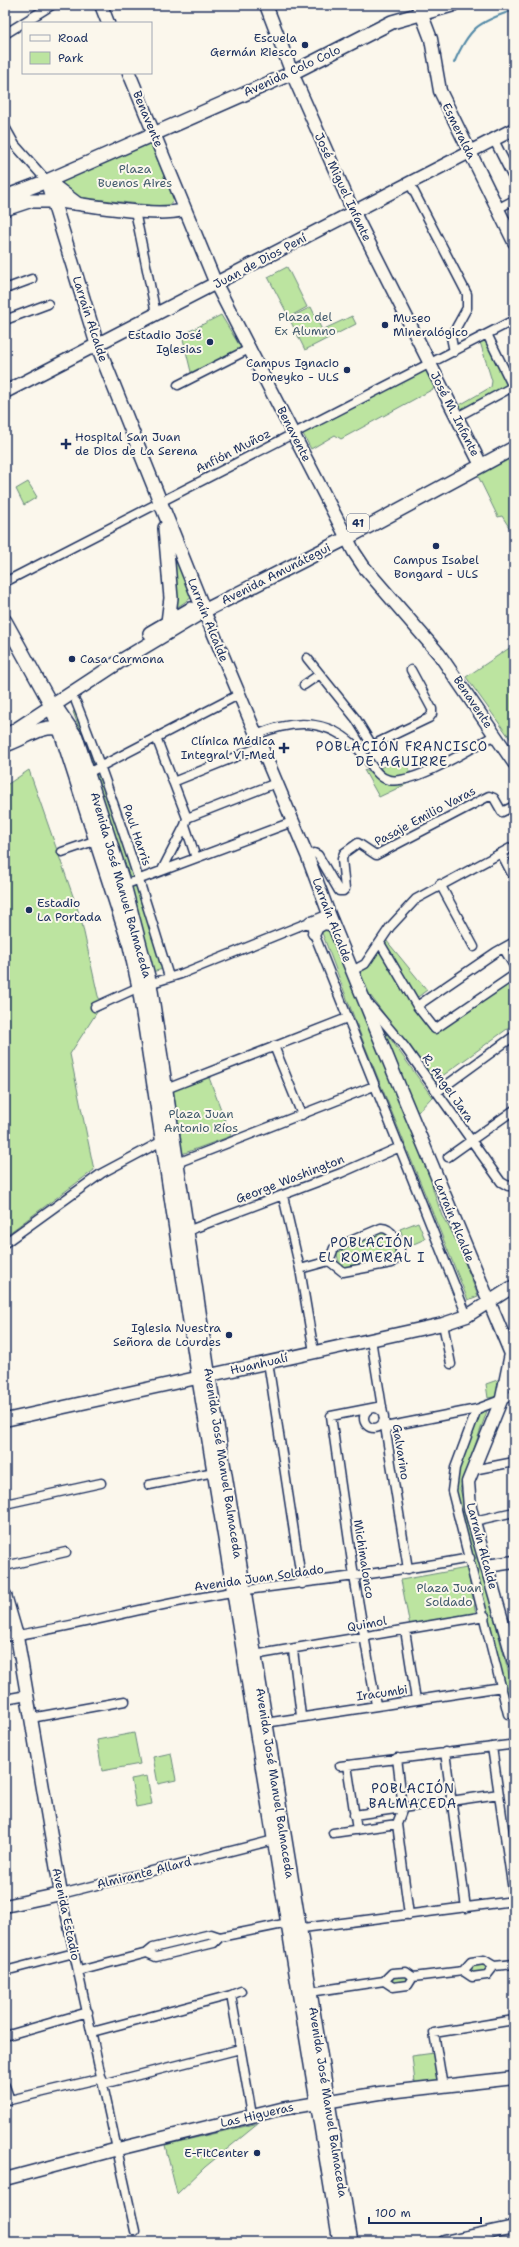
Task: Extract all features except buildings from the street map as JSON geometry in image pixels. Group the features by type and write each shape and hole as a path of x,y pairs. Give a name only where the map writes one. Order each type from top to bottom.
{"main road":[{"path":"101,5 108,22"},
{"name":"José Miguel Infante","path":"266,5 292,73 353,212 430,364"},
{"name":"Avenida Colo Colo","path":"5,197 47,181 292,73 422,8 452,5"},
{"name":"Esmeralda","path":"422,8 431,39 440,91 514,242"},
{"name":"Benavente","path":"129,74 216,284 251,348 294,434 364,567 439,654 514,763"},
{"name":"Juan de Dios Pení","path":"5,392 514,129"},
{"path":"47,181 76,203"},
{"name":"Larraín Alcalde","path":"47,181 97,344 159,503 238,695 307,854 333,925 489,1304 513,1358 508,1397 468,1482 468,1497 514,1662"},
{"path":"5,209 29,201 52,201 135,211 170,212 185,210"},
{"name":"José M. Infante","path":"430,364 480,462"},
{"name":"Avenida Amunátegui","path":"5,737 168,622 203,607 346,534 480,462 514,441"},
{"name":"Avenida Amunátegui","path":"480,462 514,448"},
{"path":"165,516 171,598 168,622"},
{"name":"Avenida Amunátegui","path":"5,728 51,704 75,697 119,662 203,607"},
{"name":"Avenida José Manuel Balmaceda","path":"5,621 66,728 88,773 124,885 166,1089 187,1231 203,1376"},
{"path":"5,745 19,741 46,727 66,728 68,704 75,697"},
{"name":"Avenida José Manuel Balmaceda","path":"66,728 97,840 144,986 164,1140 239,1591 292,1927 322,2101 351,2242"},
{"path":"314,933 317,927 324,923 333,925"},
{"name":"Huanhualí","path":"5,1420 443,1324 467,1316 489,1304 514,1286"},
{"path":"487,1566 514,1562"},
{"name":"Avenida José Manuel Balmaceda","path":"239,1591 254,1655 266,1722 279,1839"},
{"name":"Avenida Estadio","path":"5,1595 17,1636 61,1894"},
{"name":"Almirante Allard","path":"5,1906 61,1894"},
{"name":"Avenida José Manuel Balmaceda","path":"292,1927 310,1992 334,2207 341,2242"},
{"name":"Las Higueras","path":"5,2179 118,2148 170,2137 252,2115 322,2101 514,2078"},
{"path":"444,2242 514,2227"}],"street":[{"path":"24,22 52,5"},
{"path":"5,34 22,24"},
{"path":"5,127 15,145 47,181"},
{"path":"496,144 514,180"},
{"path":"409,182 467,294 466,308 451,337 454,352"},
{"path":"497,209 514,200"},
{"path":"135,211 156,314"},
{"path":"5,289 32,279"},
{"path":"5,320 48,304"},
{"name":"Anfión Muñoz","path":"5,582 514,320"},
{"path":"457,417 514,387 510,373 487,334"},
{"path":"178,385 251,348"},
{"path":"307,658 356,719 372,745"},
{"path":"360,750 429,718 432,714 432,708 411,670"},
{"path":"304,685 320,674"},
{"path":"88,773 238,695"},
{"name":"Paul Harris","path":"75,697 102,766 169,977"},
{"path":"256,735 289,724 312,724 342,735 360,750 380,775 388,780 400,780 421,774 495,735"},
{"path":"156,737 173,782 196,858"},
{"path":"173,782 260,746"},
{"path":"162,870 186,822 276,783"},
{"name":"Pasaje Emilio Varas","path":"307,854 314,853 318,855 339,891 343,891 345,889 342,859 344,853 355,844 361,844 376,855 489,796 494,798 502,812 514,806"},
{"path":"124,885 292,822"},
{"path":"62,852 97,840"},
{"path":"352,971 365,964 380,944 390,927 416,899 440,884 514,846"},
{"path":"501,853 514,878"},
{"path":"440,884 474,947"},
{"path":"95,1007 144,986 329,914"},
{"path":"309,922 467,1316"},
{"path":"417,1006 496,952 504,949 514,942"},
{"path":"380,944 417,1006 435,1029 514,975"},
{"path":"504,949 514,966"},
{"name":"R. Angel Jara","path":"364,998 389,1026 501,1182 508,1186 514,1185"},
{"path":"166,1089 347,1018"},
{"path":"436,1092 514,1036"},
{"path":"274,1046 302,1115"},
{"path":"177,1163 374,1086"},
{"path":"448,1157 514,1110"},
{"path":"5,1243 102,1173 164,1140"},
{"name":"George Washington","path":"187,1231 282,1196 400,1147"},
{"path":"282,1196 300,1269 314,1352"},
{"path":"381,1228 386,1228 391,1231 400,1251 397,1259 392,1263 343,1272 329,1261 334,1248 381,1228"},
{"path":"300,1269 329,1261"},
{"path":"443,1324 451,1364"},
{"name":"Galvarino","path":"371,1339 408,1568"},
{"path":"268,1362 302,1584"},
{"path":"382,1406 372,1408 364,1416 367,1426 377,1428 384,1423 477,1409 508,1397"},
{"path":"372,1408 378,1409 382,1413 384,1423"},
{"name":"Michimalonco","path":"372,1408 331,1416 354,1576 376,1705"},
{"name":"Larraín Alcalde","path":"477,1409 454,1468 452,1491 485,1616 490,1647 502,1687 508,1714"},
{"path":"473,1470 514,1462"},
{"path":"149,1485 219,1471"},
{"path":"5,1504 101,1484"},
{"path":"474,1521 514,1512"},
{"path":"5,1566 66,1552"},
{"name":"Avenida Juan Soldado","path":"5,1638 239,1591 302,1584 470,1558"},
{"name":"Quimol","path":"254,1655 293,1650 485,1616"},
{"path":"405,1630 416,1700"},
{"path":"293,1650 301,1716"},
{"name":"Iracumbi","path":"266,1722 502,1687"},
{"path":"5,1699 27,1695"},
{"path":"31,1718 125,1701"},
{"path":"357,1830 344,1765 509,1745"},
{"path":"79,1971 147,1953 156,1957 214,1943 220,1937 292,1927 466,1908 514,1900 512,1865 492,1747"},
{"path":"445,1752 466,1908"},
{"path":"397,1758 403,1808 397,1824 409,1915"},
{"path":"354,1815 499,1794"},
{"path":"333,1833 397,1824"},
{"name":"Almirante Allard","path":"61,1894 279,1839"},
{"name":"Avenida Estadio","path":"61,1894 135,2231"},
{"path":"5,1971 74,1953"},
{"path":"463,1971 471,1962 484,1960 494,1966 514,1964"},
{"path":"310,1992 384,1981 392,1973 406,1972 413,1977 463,1971 472,1977 487,1975 494,1966"},
{"path":"384,1981 393,1987 408,1985 413,1977"},
{"path":"92,2032 231,1995 241,1991"},
{"path":"231,1995 252,2115"},
{"path":"5,2036 88,2012"},
{"path":"443,2087 434,2033 514,2020"},
{"path":"5,2086 10,2100 103,2081 240,2048"}],"green space":[{"name":"Plaza Buenos Aires","path":"148,139 154,144 175,198 167,207 75,197 59,187 60,177"},
{"path":"287,267 307,307 289,317 268,277"},
{"name":"Plaza del Ex Alumno","path":"311,307 322,330 352,316 356,324 305,350 289,318"},
{"name":"Estadio José Iglesias","path":"221,315 241,348 192,376 182,335"},
{"path":"485,339 510,386 461,412 458,406 491,387 492,381 480,342"},
{"path":"425,368 435,388 341,439 335,435 311,449 302,432"},
{"path":"514,456 514,535 502,516 498,517 477,474"},
{"path":"28,482 37,497 24,505 16,489"},
{"path":"167,528 194,596 167,614"},
{"path":"514,645 514,744 466,677"},
{"path":"77,708 139,884 163,969 152,972 85,743 73,712"},
{"path":"403,757 411,773 398,777 391,776 383,772 380,768"},
{"name":"Estadio La Portada","path":"29,770 81,919 98,996 104,1008 97,1012 70,1054 94,1170 5,1236 5,786"},
{"path":"364,770 370,772 381,781 391,784 413,781 379,797"},
{"path":"328,927 430,1174 433,1189 442,1216 455,1237 478,1296 468,1300 363,1041 321,930"},
{"path":"386,940 427,990 410,1003 425,1022 438,1032 514,979 514,1024 434,1082 359,980 362,965 379,942"},
{"path":"377,1020 432,1097 417,1113"},
{"name":"Plaza Juan Antonio Ríos","path":"208,1075 231,1136 182,1154 173,1090"},
{"path":"418,1222 425,1239 407,1247 400,1229"},
{"path":"385,1230 389,1232 398,1252 393,1258 343,1268 340,1266 336,1251"},
{"path":"503,1378 499,1396 488,1398 486,1384"},
{"path":"488,1408 460,1489 514,1693 514,1714 496,1656 457,1500 455,1485 458,1466 479,1414"},
{"name":"Plaza Juan Soldado","path":"467,1568 476,1614 410,1626 401,1580"},
{"path":"134,1733 140,1764 102,1771 97,1740"},
{"path":"171,1753 176,1780 158,1784 153,1757"},
{"path":"147,1776 152,1804 136,1807 131,1779"},
{"path":"514,1823 514,1862 511,1862 506,1824"},
{"path":"484,1963 487,1965 486,1971 472,1973 469,1970 472,1965"},
{"path":"405,1974 409,1978 407,1982 393,1984 389,1982 392,1976"},
{"path":"434,2053 438,2080 415,2083 412,2056"},
{"path":"259,2123 205,2167 177,2194 165,2145"}],"waterway":[{"path":"454,63 459,51 470,34 476,28 492,18 514,10"}],"place":[{"name":"Escuela Germán Riesco","path":"305,45"},
{"name":"Museo Mineralógico","path":"385,325"},
{"name":"Estadio José Iglesias","path":"210,342"},
{"name":"Campus Ignacio Domeyko - ULS","path":"347,370"},
{"name":"Hospital San Juan de Dios de La Serena","path":"66,444"},
{"name":"Campus Isabel Bongard - ULS","path":"436,546"},
{"name":"Casa Carmona","path":"72,659"},
{"name":"Clínica Médica Integral Vi-Med","path":"284,748"},
{"name":"Estadio La Portada","path":"29,910"},
{"name":"Iglesia Nuestra Señora de Lourdes","path":"229,1335"},
{"name":"E-FitCenter","path":"257,2153"}],"district":[{"name":"POBLACIÓN FRANCISCO DE AGUIRRE","path":"402,754"},
{"name":"POBLACIÓN EL ROMERAL I","path":"372,1250"},
{"name":"POBLACIÓN BALMACEDA","path":"413,1796"}]}
